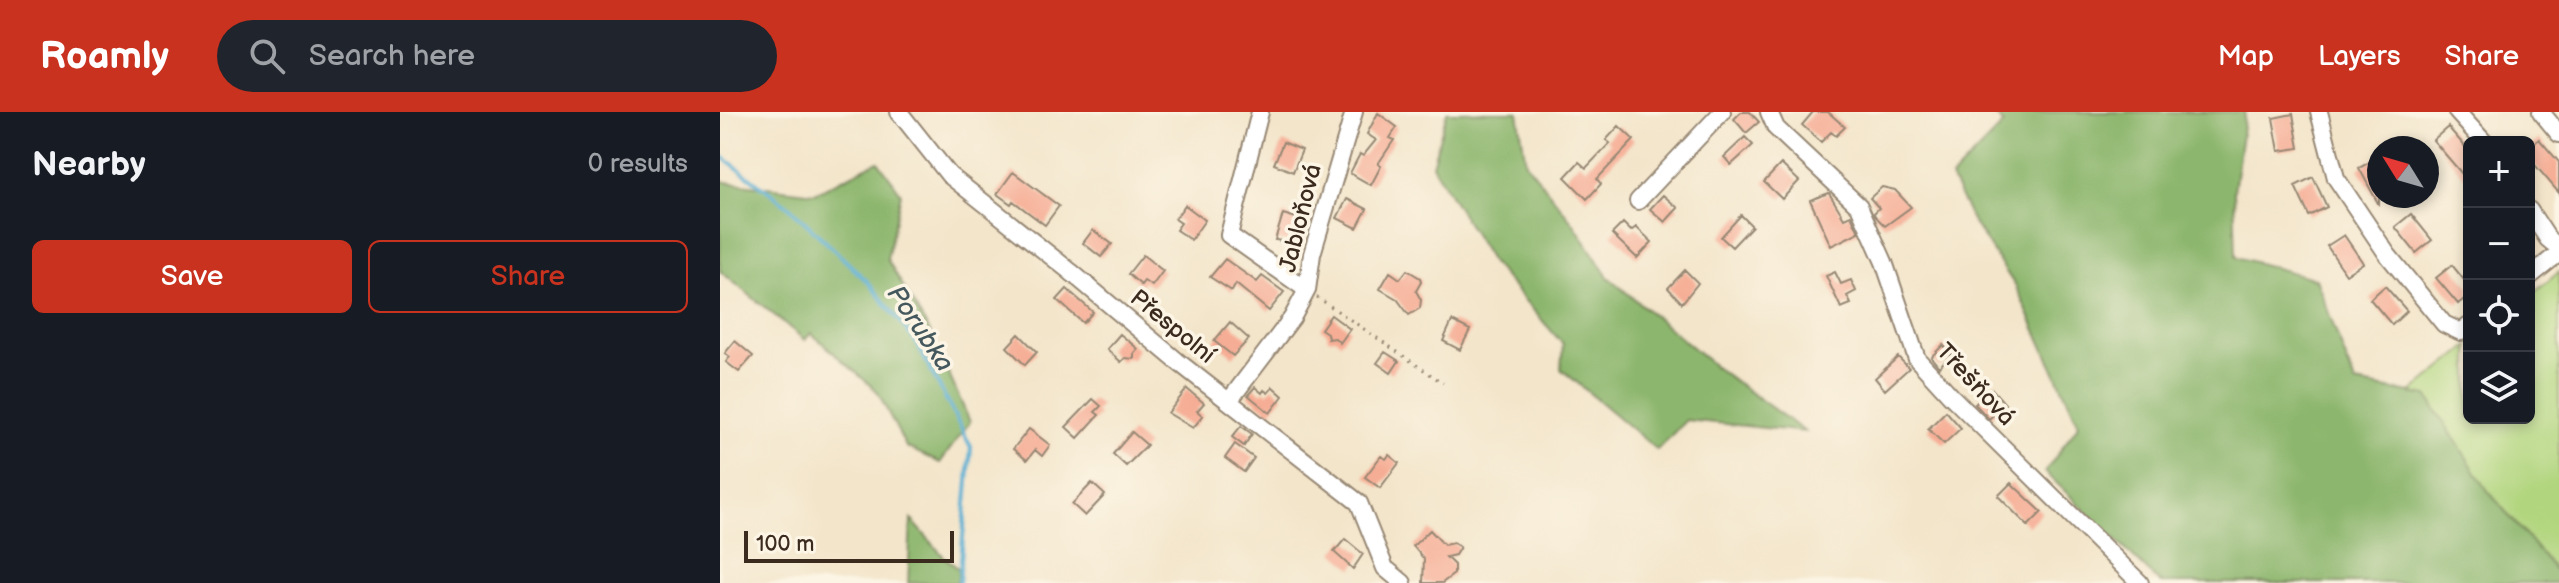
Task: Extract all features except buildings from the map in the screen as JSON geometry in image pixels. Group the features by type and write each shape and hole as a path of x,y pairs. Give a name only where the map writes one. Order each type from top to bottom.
{"street":[{"name":"Přespolní","path":"899,112 949,175 1359,503 1385,568 1403,583"},
{"name":"Jabloňová","path":"1260,112 1229,235 1307,290"},
{"name":"Jabloňová","path":"1229,401 1292,318 1307,290 1312,254 1354,112"},
{"path":"1638,201 1722,112"},
{"name":"Třešňová","path":"1769,112 1776,128 1859,206 1884,262 1917,359 2140,583"},
{"path":"2319,112 2336,178 2387,254 2444,324 2463,330"},
{"path":"2457,112 2479,136"},
{"path":"2541,112 2559,134"},
{"path":"2535,219 2559,251 2535,272"}],"path":[{"path":"1307,290 1443,383"}],"green space":[{"path":"1447,112 1518,112 1526,163 1574,224 1608,277 1718,369 1805,432 1686,420 1657,450 1561,369 1563,344 1491,262 1432,165"},
{"path":"1991,112 2245,112 2234,191 2236,257 2316,279 2355,383 2427,396 2488,491 2559,575 2559,583 2160,583 2045,472 2079,424 2016,287 1972,220 1951,178 2004,124"},
{"path":"878,161 901,193 887,259 931,334 970,422 940,463 906,447 877,391 811,333 805,340 720,271 720,179 815,193"},
{"path":"2559,272 2559,575 2411,393 2463,351 2463,424 2535,424 2535,292"},
{"path":"911,519 944,557 959,569 957,583 908,583"}],"waterway":[{"name":"Porubka","path":"720,155 788,206 869,283 916,342 971,447 959,583"}]}
